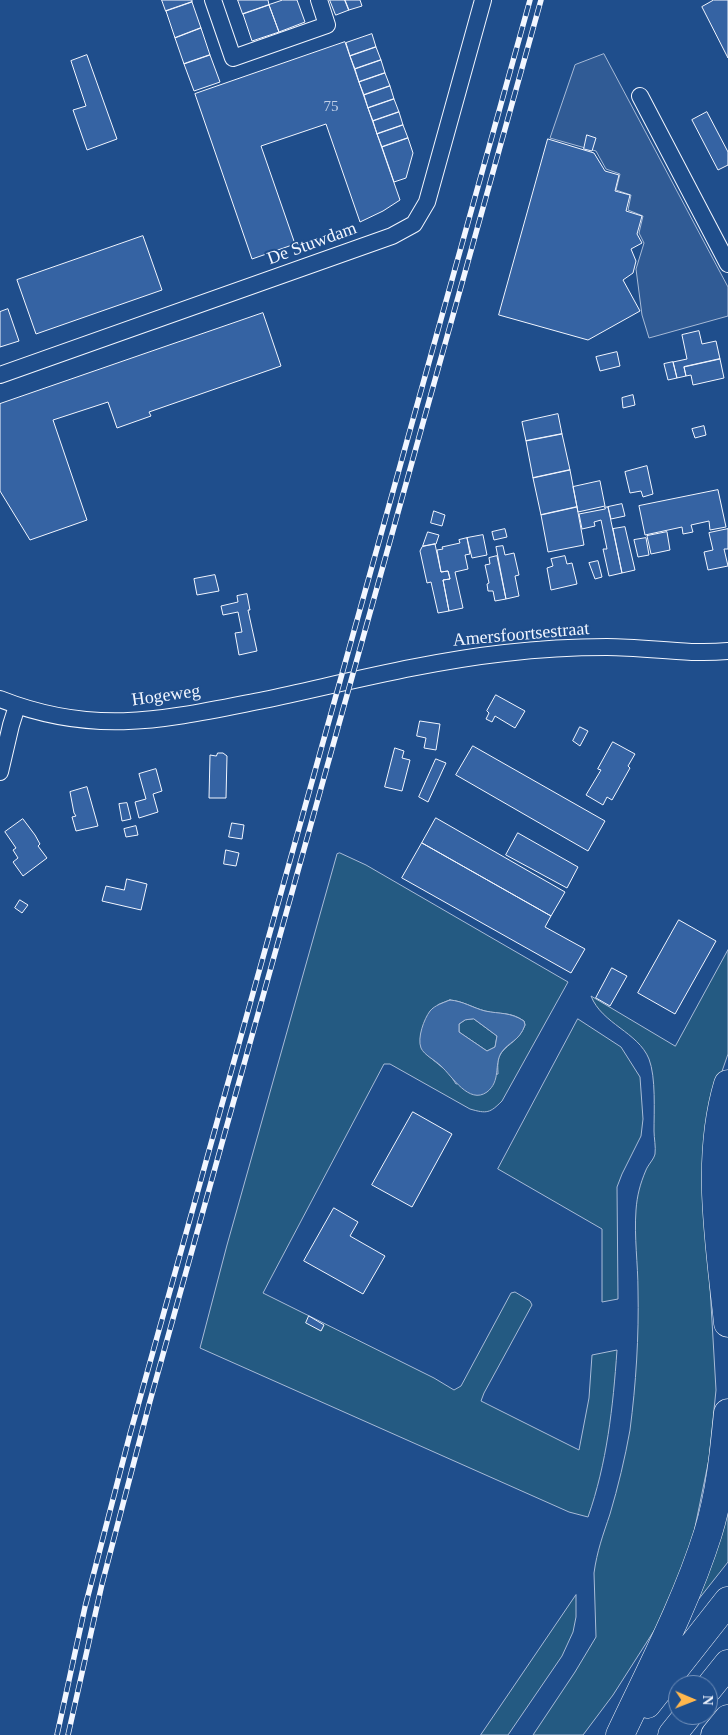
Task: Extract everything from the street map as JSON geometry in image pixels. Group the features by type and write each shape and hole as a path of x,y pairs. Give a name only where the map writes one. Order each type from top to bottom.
{"highway":[{"path":"728,1084 722,1105 718,1133 716,1172 718,1225 728,1323"},
{"path":"621,1735 680,1607 699,1560 708,1532 721,1474 728,1413"},
{"path":"621,1735 728,1601"},
{"path":"718,1677 728,1664"},
{"path":"715,1735 728,1719"},
{"path":"672,1735 680,1725"}],"street":[{"path":"213,0 233,58 328,25 319,0"},
{"name":"De Stuwdam","path":"0,375 392,236 414,224 427,202 484,0"},
{"path":"640,96 728,264"},
{"name":"Amersfoortsestraat","path":"339,684 404,669 515,652 607,647 687,653 728,651"},
{"name":"Amersfoortsestraat","path":"710,653 728,659"},
{"name":"Hogeweg","path":"0,700 50,716 93,722 137,722 177,717 339,684"},
{"path":"0,772 17,706"}],"shaded area":[{"path":"604,54 728,287 728,316 649,338 642,315 636,269 644,243 639,233 643,216 628,210 631,195 616,190 620,174 606,169 596,151 550,138 575,65"},
{"path":"340,853 366,865 568,982 502,1101 491,1110 480,1112 470,1109 390,1064 384,1064 263,1293 434,1378 454,1390 461,1386 511,1293 515,1292 530,1301 532,1305 481,1401 579,1450 589,1398 592,1355 617,1350 608,1435 595,1497 588,1517 569,1512 200,1348 227,1245 337,854","holes":["450,1000 485,1011 509,1014 524,1021 525,1025 522,1031 504,1049 499,1057 498,1074 456,1084 449,1073 426,1054 438,1005"]},
{"path":"728,950 728,1054 711,1103 703,1166 716,1390 709,1459 694,1532 685,1562 659,1623 613,1695 583,1735 533,1735 596,1637 594,1573 624,1462 634,1395 638,1325 636,1205 642,1180 655,1151 654,1085 649,1059 637,1042 603,1014 591,996 675,1046"},
{"path":"450,1000 485,1011 509,1015 524,1021 523,1031 501,1053 494,1083 487,1092 480,1095 474,1095 461,1088 421,1048 423,1024 428,1014 434,1007","holes":["474,1019 497,1036 495,1047 487,1051 459,1032 459,1024 465,1020"]},
{"path":"474,1019 497,1036 495,1047 487,1051 459,1032 459,1024 465,1020"},
{"path":"578,1019 621,1047 640,1077 643,1119 641,1136 617,1187 618,1299 602,1302 602,1229 498,1169"},
{"path":"728,1485 728,1562 687,1614"},
{"path":"576,1595 576,1617 573,1632 562,1656 508,1735 481,1735"}],"building":[{"path":"162,0 192,0 192,2 166,11"},
{"path":"238,0 268,0 269,5 243,14"},
{"path":"283,0 297,0 305,22 279,32 269,5"},
{"path":"330,0 345,0 349,10 336,15"},
{"path":"345,0 360,0 362,6 349,10"},
{"path":"714,0 728,0 728,58 702,7"},
{"path":"192,2 201,28 175,38 166,11"},
{"path":"269,5 279,32 252,41 243,14"},
{"path":"201,28 210,55 184,64 175,38"},
{"path":"372,34 376,47 350,56 346,43"},
{"path":"345,42 400,200 360,222 326,124 261,146 295,244 252,259 195,94"},
{"path":"376,47 381,60 355,69 350,56"},
{"path":"87,55 117,139 87,150 73,110 86,106 71,61"},
{"path":"210,55 220,82 194,91 184,64"},
{"path":"381,60 385,73 359,82 355,69"},
{"path":"385,73 390,86 364,95 359,82"},
{"path":"390,86 394,99 368,108 364,95"},
{"path":"394,99 399,112 373,121 368,108"},
{"path":"399,112 403,125 377,134 373,121"},
{"path":"707,112 728,152 728,165 718,170 692,120"},
{"path":"403,125 408,138 382,147 377,134"},
{"path":"587,135 596,138 592,151 584,149"},
{"path":"408,138 413,153 406,178 394,182 382,147"},
{"path":"548,139 594,153 605,171 619,175 615,191 630,195 626,211 642,216 637,234 642,243 631,249 636,261 633,273 623,280 640,311 588,340 499,315"},
{"path":"143,236 162,290 36,334 17,280"},
{"path":"8,309 19,341 0,347 0,312"},
{"path":"263,313 281,366 149,412 151,416 117,428 108,402 53,420 87,520 30,540 0,491 0,404"},
{"path":"699,331 702,344 716,341 720,359 684,367 686,376 677,378 673,362 687,359 682,335"},
{"path":"617,352 620,366 600,371 596,357"},
{"path":"720,359 724,378 693,385 691,375 686,376 684,367"},
{"path":"673,362 677,378 668,380 664,364"},
{"path":"633,395 635,405 623,408 622,398"},
{"path":"558,414 562,434 526,441 522,422"},
{"path":"704,426 706,435 695,438 692,429"},
{"path":"562,434 570,470 533,478 526,441"},
{"path":"647,466 653,494 643,497 641,491 630,493 625,472"},
{"path":"570,470 577,507 541,515 533,478"},
{"path":"600,481 605,506 578,512 573,487"},
{"path":"718,490 726,527 710,530 709,521 691,525 693,532 683,534 682,527 645,535 639,506"},
{"path":"622,504 625,516 611,519 608,507"},
{"path":"577,507 584,545 548,552 541,515"},
{"path":"605,507 608,507 622,573 609,576 603,549 607,549 601,520 594,522 595,526 582,529 579,514 605,509"},
{"path":"434,511 445,515 442,526 431,523"},
{"path":"625,527 635,570 622,573 613,529"},
{"path":"505,529 507,537 494,540 492,532"},
{"path":"728,529 728,549 724,549 728,566 708,570 704,552 713,550 709,533"},
{"path":"428,532 439,535 436,544 423,546"},
{"path":"667,532 670,550 651,554 647,536"},
{"path":"483,535 487,555 472,558 467,538"},
{"path":"467,538 470,554 465,555 468,569 455,572 463,608 449,611 443,580 450,579 448,571 441,572 437,550 460,543 459,540"},
{"path":"646,538 649,555 638,557 634,540"},
{"path":"435,544 441,572 448,571 450,579 443,580 449,611 438,613 431,582 427,583 420,551 422,547"},
{"path":"503,546 505,555 514,553 519,575 515,576 519,596 506,599 496,547"},
{"path":"497,556 506,599 495,601 493,591 488,591 487,584 489,583 485,565 490,564 489,558"},
{"path":"565,556 567,564 572,563 577,584 551,590 547,568 553,566 551,559"},
{"path":"598,561 602,577 595,579 589,563"},
{"path":"215,575 219,591 197,595 194,579"},
{"path":"247,594 250,610 248,610 257,651 239,655 235,633 242,632 238,612 223,615 221,606 238,602 237,596"},
{"path":"496,695 525,711 515,728 495,716 492,722 486,719 489,713 487,711"},
{"path":"420,721 440,724 436,750 424,748 426,738 417,736"},
{"path":"580,727 588,731 580,746 573,741"},
{"path":"613,742 635,754 628,766 630,768 612,800 607,797 603,805 586,795 601,770 598,769"},
{"path":"473,746 605,821 588,851 456,775"},
{"path":"395,748 404,751 402,758 410,760 402,791 385,787"},
{"path":"218,753 223,753 227,756 226,798 209,798 210,755 216,756"},
{"path":"436,759 446,763 428,802 419,797"},
{"path":"156,769 162,791 153,794 158,812 139,818 135,802 146,799 139,774"},
{"path":"87,787 98,826 76,831 72,817 76,816 70,792"},
{"path":"127,803 131,819 122,821 119,804"},
{"path":"436,818 565,892 551,916 422,843"},
{"path":"23,819 35,835 40,844 38,846 47,858 23,876 13,862 18,858 13,850 16,848 5,832"},
{"path":"232,823 244,825 242,839 229,837"},
{"path":"136,826 138,835 126,837 124,829"},
{"path":"518,833 578,867 567,888 506,855"},
{"path":"422,843 551,916 545,927 585,949 571,973 402,878"},
{"path":"226,850 239,853 236,866 224,864"},
{"path":"127,879 147,884 141,910 102,901 106,886 124,890"},
{"path":"20,900 28,905 22,913 15,908"},
{"path":"679,920 716,941 675,1014 638,993"},
{"path":"612,968 627,976 610,1006 596,998"},
{"path":"413,1112 452,1134 412,1207 372,1185"},
{"path":"334,1208 358,1222 350,1236 385,1256 363,1294 304,1261"},
{"path":"309,1316 324,1325 321,1331 306,1323"}],"railway":[{"path":"57,1735 85,1607 130,1434 530,0"},
{"path":"68,1735 102,1584 150,1401 541,0"}]}
